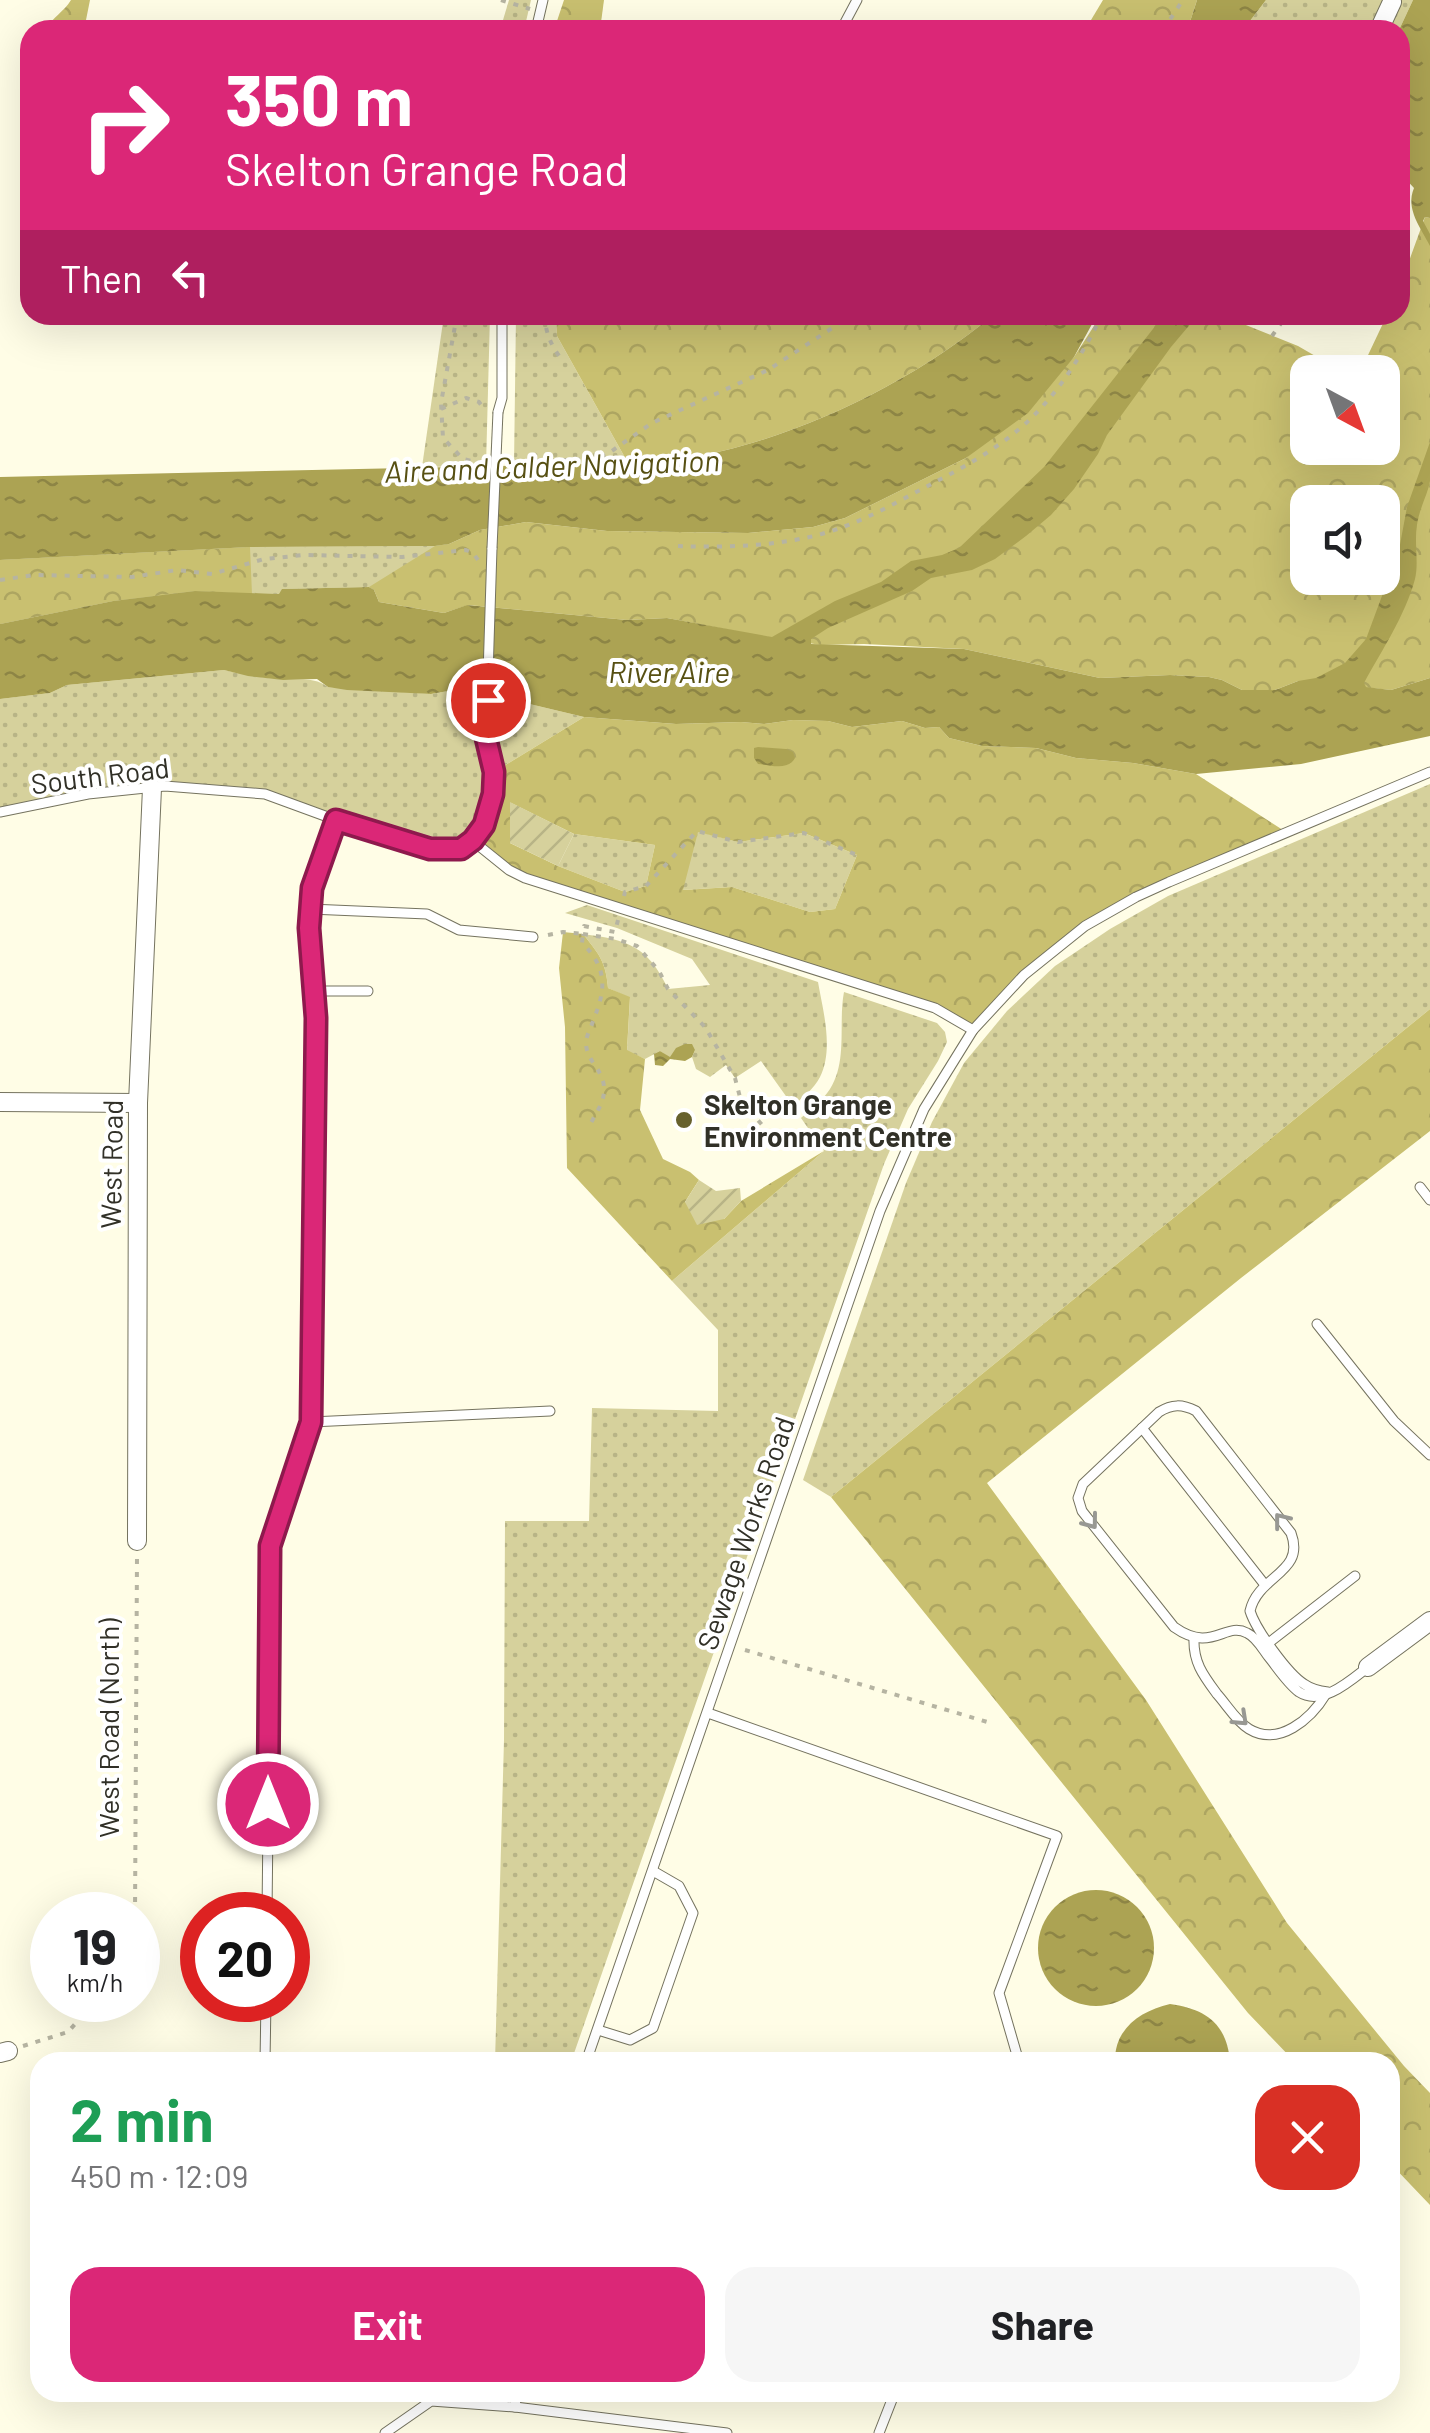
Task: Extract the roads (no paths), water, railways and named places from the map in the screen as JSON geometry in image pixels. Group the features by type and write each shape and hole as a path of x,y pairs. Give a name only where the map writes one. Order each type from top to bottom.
{"street":[{"name":"West Road","path":"137,1541 138,1104 152,788"},
{"path":"0,1102 138,1104"},
{"path":"1368,1667 1430,1620"}],"lane":[{"path":"502,325 486,738 494,772 493,794 484,825 473,840 525,878 936,1008 973,1030"},
{"name":"Sewage Works Road","path":"590,2052 880,1212 924,1109 973,1030 1024,975 1085,926 1136,897 1430,772"},
{"name":"South Road","path":"0,812 88,794 166,786 265,794 430,849 461,849 473,840"},
{"path":"267,1892 270,1546 311,1422 316,1018 310,909 312,888 336,820"},
{"path":"310,909 427,914 459,930 534,937"},
{"path":"314,990 368,992"},
{"path":"1420,1187 1430,1200"},
{"path":"1317,1324 1394,1422 1430,1455"},
{"path":"1265,1645 1250,1611 1257,1592 1290,1562 1294,1540 1196,1411 1177,1405 1168,1407 1083,1484 1079,1505 1174,1628 1194,1638 1213,1638 1234,1630 1250,1634 1299,1681 1328,1692 1339,1689 1368,1667"},
{"path":"311,1422 550,1411"},
{"path":"1142,1428 1265,1584"},
{"path":"1265,1645 1355,1576"},
{"path":"1194,1638 1196,1664 1203,1676 1249,1729 1278,1734 1292,1728 1317,1709 1328,1692"},
{"path":"708,1713 1057,1836 998,1992 1016,2052"},
{"path":"598,2030 630,2040 653,2028 692,1913 679,1886 653,1871"},
{"path":"265,2052 266,2022"},
{"path":"385,2433 430,2402"},
{"path":"445,2402 727,2433"},
{"path":"514,2407 515,2402"},
{"path":"879,2433 891,2402"}],"water":[{"path":"1197,0 1266,0 1251,20 1191,20"},
{"path":"1413,0 1430,0 1430,218 1423,221 1430,234 1430,246 1411,203 1414,188 1410,184 1410,20 1404,20"},
{"name":"Aire and Calder Navigation","path":"980,325 1092,325 1074,357 1028,413 966,458 845,518 813,527 748,533 607,531 526,522 480,530 435,546 250,547 0,560 0,477 681,459 722,451 805,425 886,387"},
{"name":"River Aire","path":"1156,325 1190,325 1107,435 1074,489 1051,515 995,559 972,570 931,578 912,591 828,628 811,639 811,644 964,649 1100,678 1209,677 1242,690 1275,690 1316,678 1345,663 1366,639 1382,595 1400,595 1400,545 1407,507 1430,442 1430,481 1417,525 1415,579 1399,619 1364,683 1366,687 1391,690 1430,678 1430,736 1301,764 1196,774 1076,758 1036,748 982,746 949,738 939,727 925,728 902,721 852,727 828,721 793,720 764,724 676,724 584,717 517,701 479,697 460,689 431,694 347,690 328,687 317,679 283,680 224,670 67,685 50,693 0,699 0,624 113,601 195,591 279,594 282,589 369,587 379,602 444,613 467,605 627,620 667,618 772,637 835,601 881,582 911,561 959,548 1044,467"},
{"path":"754,748 786,749 795,758 784,766 758,764"},
{"path":"685,1044 692,1044 692,1057 655,1065 654,1054 660,1051 670,1057"},
{"path":"1096,1890 1118,1895 1137,1907 1149,1926 1154,1948 1149,1970 1137,1989 1118,2001 1096,2006 1074,2001 1055,1989 1043,1970 1038,1948 1043,1926 1055,1907 1074,1895"},
{"path":"1170,2004 1204,2015 1219,2028 1228,2052 1116,2052 1124,2031 1149,2011"}],"place":[{"name":"Skelton Grange Environment Centre","path":"684,1120"}]}
